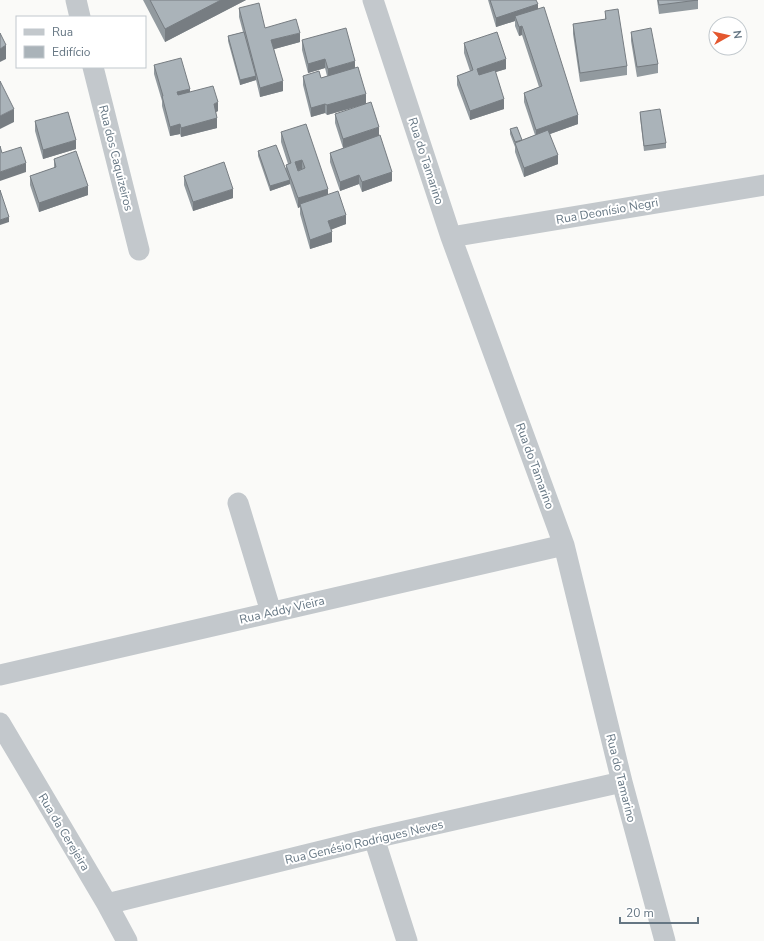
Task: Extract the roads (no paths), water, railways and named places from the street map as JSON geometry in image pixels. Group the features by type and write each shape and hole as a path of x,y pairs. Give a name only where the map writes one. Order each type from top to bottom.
{"street":[{"path":"76,0 80,16"},
{"name":"Rua do Tamarino","path":"373,0 451,238 564,545 622,782 665,941"},
{"name":"Rua dos Caquizeiros","path":"93,68 139,250"},
{"name":"Rua Deonísio Negri","path":"451,238 764,185"},
{"path":"238,503 271,612"},
{"name":"Rua Addy Vieira","path":"0,675 564,545"},
{"name":"Rua da Cerejeira","path":"0,723 107,904 127,941"},
{"name":"Rua Genésio Rodrigues Neves","path":"107,904 374,838 622,782"},
{"path":"374,838 407,941"}]}
